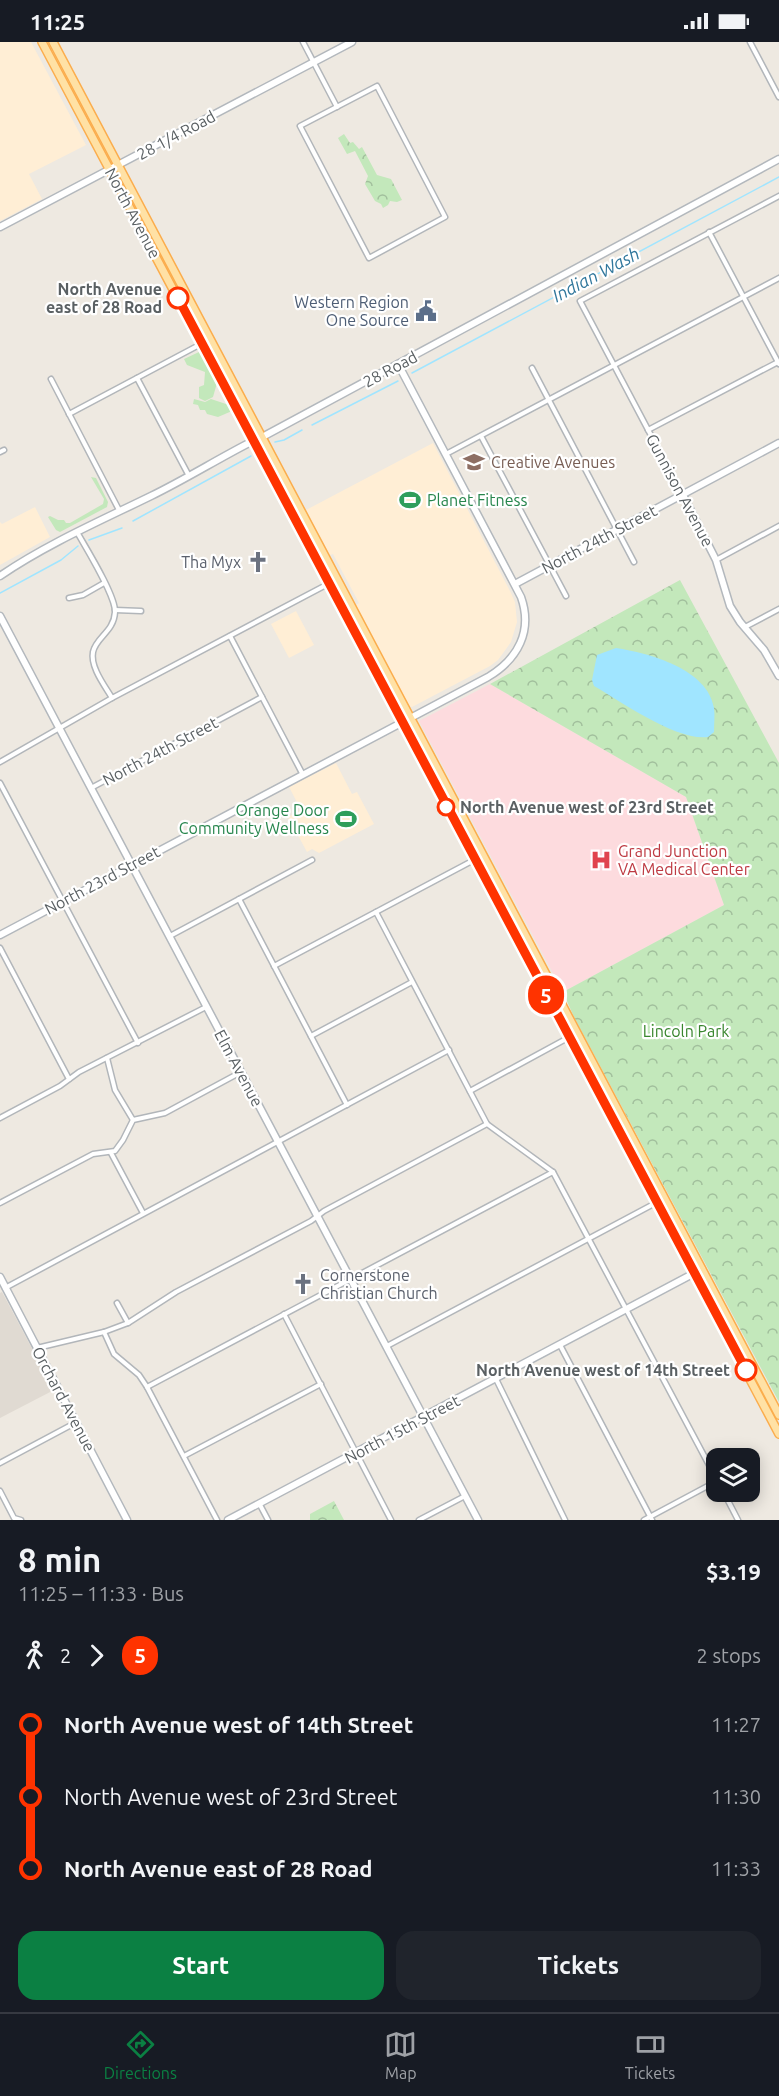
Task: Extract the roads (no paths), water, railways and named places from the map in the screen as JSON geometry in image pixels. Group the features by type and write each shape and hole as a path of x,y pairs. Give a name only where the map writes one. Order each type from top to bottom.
{"main road":[{"name":"North Avenue","path":"42,42 779,1434"},
{"name":"North Avenue","path":"53,42 779,1415"},
{"path":"54,63 75,95 83,99"},
{"path":"72,99 80,105 88,120 101,133"},
{"path":"163,270 170,264"},
{"path":"179,301 190,313 200,332 208,336"},
{"path":"202,344 209,349 218,366 231,381"},
{"path":"272,477 280,484 290,504 299,509"},
{"path":"293,516 300,521 310,539 321,550"},
{"path":"456,824 464,831 474,850 483,855"},
{"path":"475,860 482,863 491,880 497,882"},
{"path":"504,916 513,911"},
{"path":"520,945 531,958 541,977 549,981"},
{"path":"545,992 552,994 567,1014"},
{"path":"622,1138 630,1133"},
{"path":"746,1370 753,1375 762,1393 774,1406"}],"street":[{"path":"303,42 337,107"},
{"name":"28 1/4 Road","path":"0,227 352,42"},
{"path":"750,42 779,97"},
{"path":"376,86 445,217 369,258 300,126 337,107 376,86"},
{"name":"28 Road","path":"0,576 77,532 148,498 254,442 707,200 779,159"},
{"path":"648,430 779,362 709,232 779,196"},
{"name":"Gunnison Avenue","path":"709,232 580,301 716,560 728,601 735,616 764,650 779,676"},
{"path":"446,454 779,278"},
{"path":"69,414 202,344"},
{"path":"398,364 515,584"},
{"path":"532,368 634,562"},
{"path":"137,378 189,476"},
{"path":"51,379 119,510"},
{"path":"481,436 566,596"},
{"name":"North 24th Street","path":"515,584 779,443"},
{"path":"716,560 779,526"},
{"path":"77,532 104,583 115,610 110,629 97,644 93,655 96,669 112,698"},
{"path":"0,762 112,698 337,579"},
{"path":"69,598 83,595 104,583"},
{"name":"North 23rd Street","path":"0,935 495,673 518,651 524,636 524,606 515,584"},
{"path":"746,627 779,609"},
{"path":"115,610 141,610"},
{"name":"Elm Avenue","path":"0,616 478,1520"},
{"path":"230,636 302,774"},
{"name":"North 24th Street","path":"91,788 261,697"},
{"path":"0,783 138,1043"},
{"path":"170,936 312,860"},
{"path":"274,966 475,860"},
{"path":"239,898 347,1105"},
{"path":"376,912 487,1124 553,1172 706,1460"},
{"path":"0,948 69,1079"},
{"path":"311,1036 412,982"},
{"path":"1,1116 207,1006"},
{"path":"470,1091 577,1033"},
{"path":"5,1288 449,1050"},
{"path":"106,1058 115,1090 133,1120"},
{"path":"133,1120 165,1113 242,1072"},
{"path":"111,1153 123,1140 133,1120"},
{"path":"37,1348 104,1332 128,1323 176,1292 487,1124"},
{"path":"0,1203 93,1154 111,1153"},
{"path":"111,1153 143,1213"},
{"path":"147,1386 553,1172"},
{"path":"386,1346 665,1198"},
{"name":"North 15th Street","path":"228,1520 702,1269"},
{"name":"Orchard Avenue","path":"0,1278 127,1520"},
{"path":"117,1303 128,1323"},
{"path":"284,1314 391,1520"},
{"path":"104,1332 114,1354 139,1375 147,1386 218,1520"},
{"path":"560,1345 651,1518"},
{"path":"496,1379 564,1520"},
{"path":"184,1456 321,1384"},
{"path":"0,1463 76,1423"},
{"path":"644,1520 706,1487"},
{"path":"0,1491 14,1518 21,1520"},
{"path":"419,1520 465,1496"},
{"path":"729,1502 738,1520"},
{"path":"260,1503 268,1520"}],"water":[{"path":"616,648 644,654 675,665 701,683 709,694 714,708 714,732 708,737 695,737 665,727 594,686 592,680 597,655"}],"waterway":[{"name":"Indian Wash","path":"412,373 779,177"},
{"name":"Indian Wash","path":"312,425 398,381"},
{"name":"Indian Wash","path":"275,442 284,440 302,430"},
{"name":"Indian Wash","path":"133,521 251,456"},
{"name":"Indian Wash","path":"89,540 122,528"},
{"name":"Indian Wash","path":"0,593 61,560 78,546"}],"place":[{"name":"North Avenue east of 28 Road","path":"178,298"},
{"name":"Western Region One Source","path":"426,311"},
{"name":"Creative Avenues","path":"474,462"},
{"name":"Planet Fitness","path":"410,500"},
{"name":"Tha Myx","path":"258,562"},
{"name":"North Avenue west of 23rd Street","path":"446,807"},
{"name":"Orange Door Community Wellness","path":"346,819"},
{"name":"Grand Junction VA Medical Center","path":"601,860"},
{"name":"Cornerstone Christian Church","path":"303,1284"},
{"name":"North Avenue west of 14th Street","path":"746,1370"}],"park label":[{"name":"Lincoln Park","path":"686,1031"}]}
